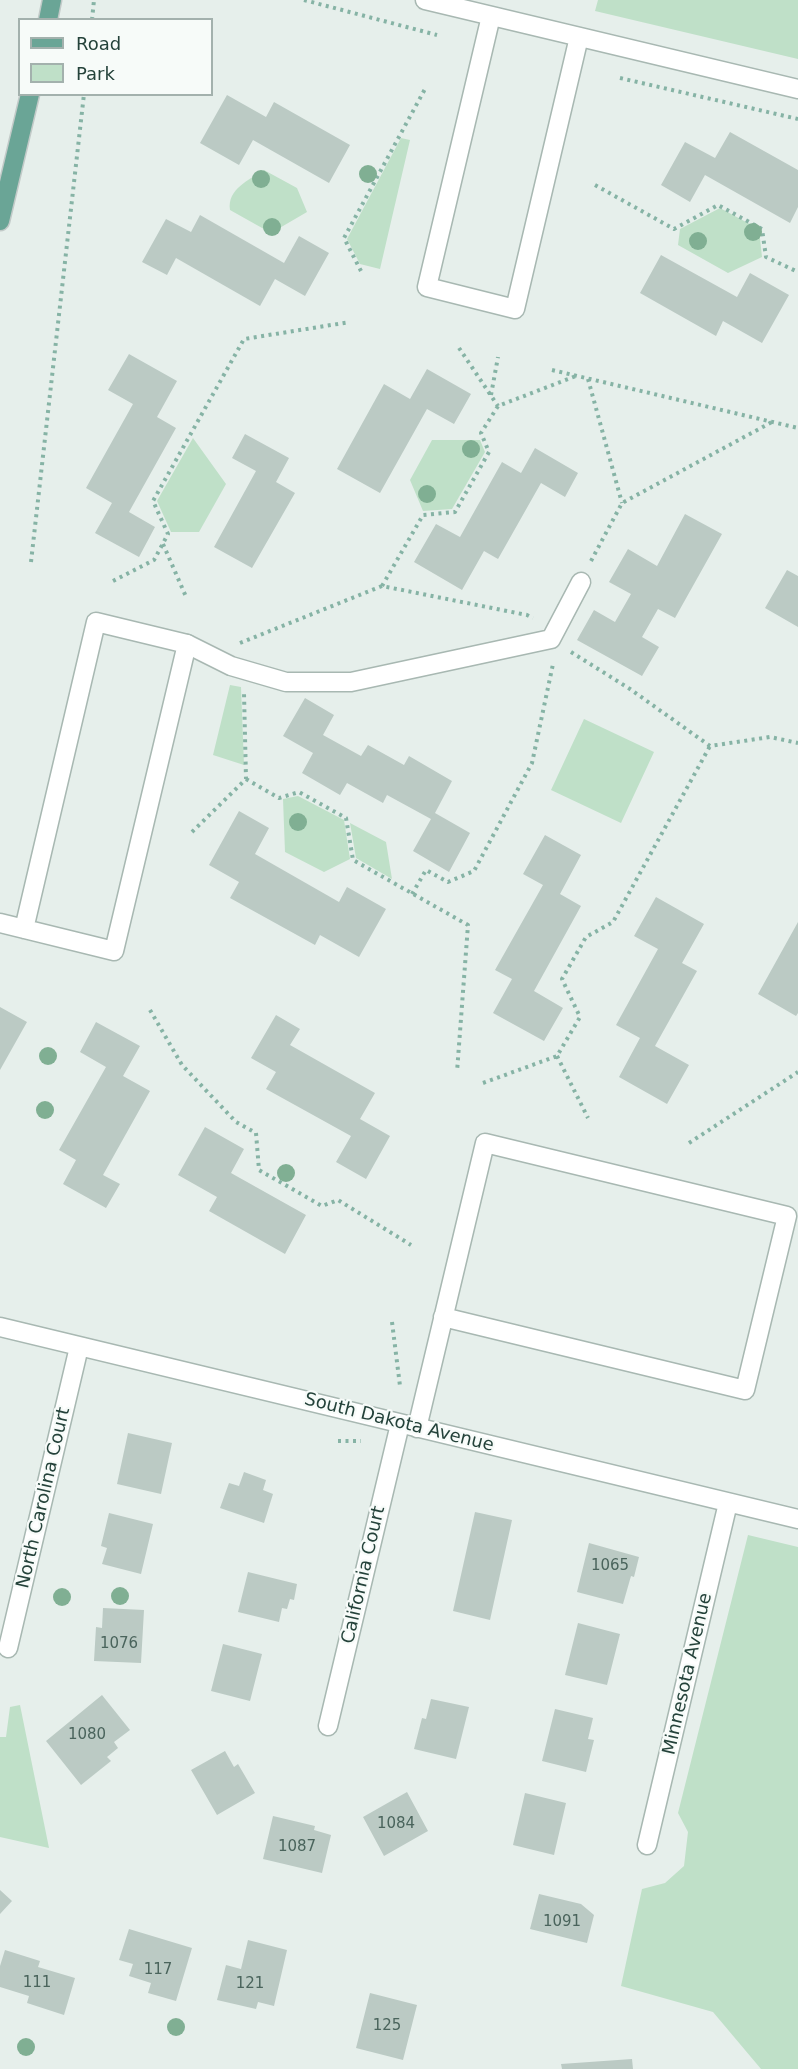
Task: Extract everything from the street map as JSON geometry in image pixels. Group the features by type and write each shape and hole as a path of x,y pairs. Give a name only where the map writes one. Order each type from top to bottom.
{"main road":[{"path":"48,18 52,0"},
{"path":"0,221 30,96"}],"street":[{"path":"425,0 798,89"},
{"path":"491,16 427,287 515,309 579,37"},
{"path":"24,929 96,622 187,644 231,666 286,682 351,682 551,639 581,582"},
{"path":"0,923 114,951 187,644"},
{"name":"California Court","path":"328,1726 408,1426 443,1317 485,1143 787,1216 746,1390 443,1317"},
{"name":"South Dakota Avenue","path":"0,1327 798,1520"},
{"name":"North Carolina Court","path":"8,1648 80,1347"},
{"name":"Minnesota Avenue","path":"647,1845 728,1503"}],"path":[{"path":"92,18 94,0"},
{"path":"304,0 437,35"},
{"path":"620,78 798,119"},
{"path":"362,271 344,238 425,89"},
{"path":"31,562 84,96"},
{"path":"595,185 674,230 718,205 762,228 766,257 798,272"},
{"path":"113,581 154,560 168,534 153,501 244,339 350,322"},
{"path":"459,348 498,406"},
{"path":"491,396 498,357"},
{"path":"552,370 798,428"},
{"path":"382,586 423,515 455,512 489,452 481,433 498,406 576,376"},
{"path":"588,378 622,502"},
{"path":"581,582 622,502 772,422"},
{"path":"163,543 187,599"},
{"path":"412,894 426,870 448,882 474,871 532,762 554,660 551,639"},
{"path":"192,832 246,779 244,687 231,666"},
{"path":"483,1083 557,1056 580,1017 562,979 586,937 613,921 710,746"},
{"path":"246,779 279,798 299,792 346,818 353,860 468,925 457,1072"},
{"path":"150,1010 182,1065 236,1122 256,1133 259,1170 322,1206 338,1200 411,1245"},
{"path":"557,1056 588,1118"},
{"path":"689,1143 798,1072"},
{"path":"392,1322 401,1396"},
{"path":"338,1441 368,1441"}],"green space":[{"path":"598,0 798,0 798,59 595,11"},
{"path":"401,138 410,140 380,269 360,264 347,239"},
{"path":"264,170 297,188 307,212 271,233 230,210 235,191"},
{"path":"720,208 759,229 762,257 728,273 678,245 680,229"},
{"path":"193,438 226,484 199,532 171,532 157,501"},
{"path":"432,440 480,440 485,452 452,509 423,511 410,480"},
{"path":"230,685 241,687 244,765 213,755"},
{"path":"584,719 654,752 621,823 551,790"},
{"path":"298,796 344,820 350,859 324,872 285,852 283,799"},
{"path":"350,823 386,842 392,879 356,858"},
{"path":"748,1535 798,1547 798,2069 761,2069 713,2012 621,1986 642,1889 665,1883 684,1866 688,1832 678,1813"},
{"path":"20,1705 49,1848 0,1837 0,1737 6,1737 10,1707"}],"building":[{"path":"227,95 266,117 274,102 350,145 329,183 253,140 239,165 200,143"},
{"path":"730,132 798,170 798,207 790,223 705,175 690,202 661,185 685,142 715,158"},
{"path":"200,215 284,263 299,236 329,253 305,296 275,279 260,306 176,258 167,275 142,262 166,219 191,232"},
{"path":"661,255 737,297 750,273 789,295 762,343 723,321 716,336 640,293"},
{"path":"129,354 177,381 157,417 176,428 129,512 155,527 139,557 95,533 112,503 86,488 133,404 108,390"},
{"path":"427,369 471,394 454,424 427,409 380,493 337,469 384,384 410,399"},
{"path":"245,434 289,458 276,482 295,493 252,568 214,547 256,471 232,458"},
{"path":"535,448 578,473 565,497 541,483 498,559 484,551 462,590 414,562 436,524 460,537 502,462 521,473"},
{"path":"685,514 722,534 675,618 658,609 642,637 659,647 642,676 577,640 594,610 615,622 631,594 609,582 628,549 657,566"},
{"path":"787,570 798,576 798,627 765,608"},
{"path":"305,698 334,715 323,735 361,756 368,745 404,765 409,756 452,781 435,813 470,833 449,872 413,851 431,819 387,795 383,803 347,783 340,795 302,773 313,753 283,736"},
{"path":"239,811 269,828 255,854 339,902 347,887 386,909 359,957 320,935 315,945 230,898 239,882 209,865"},
{"path":"545,835 581,855 560,894 581,906 534,991 563,1008 544,1041 493,1013 512,979 495,970 543,885 523,874"},
{"path":"656,897 704,924 682,963 697,971 655,1046 689,1065 667,1104 619,1077 640,1038 616,1025 658,949 634,936"},
{"path":"798,922 798,1013 796,1016 758,994"},
{"path":"0,1007 27,1022 0,1070"},
{"path":"276,1015 300,1029 290,1045 375,1093 360,1119 390,1136 366,1179 336,1162 351,1136 266,1089 276,1072 251,1058"},
{"path":"96,1022 140,1046 123,1076 150,1091 103,1175 120,1184 106,1208 63,1184 76,1160 59,1150 106,1067 80,1052"},
{"path":"205,1127 244,1149 231,1173 306,1215 285,1254 209,1211 217,1197 178,1175"},
{"path":"128,1433 172,1443 161,1494 117,1484"},
{"path":"244,1472 266,1480 263,1490 273,1494 264,1523 220,1508 229,1483 239,1486"},
{"path":"475,1512 512,1520 490,1620 453,1611"},
{"path":"109,1513 153,1524 141,1574 102,1564 107,1548 101,1546"},
{"path":"589,1543 639,1557 623,1604 577,1592"},
{"path":"248,1572 297,1584 294,1600 290,1599 287,1609 282,1608 279,1622 238,1612"},
{"path":"103,1608 144,1610 141,1663 94,1661 96,1627 102,1628"},
{"path":"578,1623 620,1634 607,1685 565,1675"},
{"path":"223,1644 262,1654 250,1701 211,1691"},
{"path":"102,1695 130,1730 114,1742 118,1748 107,1757 111,1761 81,1785 46,1741"},
{"path":"431,1699 469,1707 456,1759 414,1749 422,1718 426,1719"},
{"path":"555,1709 593,1718 588,1739 594,1740 586,1772 542,1761"},
{"path":"225,1751 234,1767 238,1764 255,1793 217,1815 191,1770"},
{"path":"407,1792 428,1831 384,1856 363,1817"},
{"path":"525,1793 566,1803 554,1855 513,1845"},
{"path":"273,1816 315,1826 314,1830 331,1835 322,1873 263,1859"},
{"path":"0,1890 12,1901 0,1914"},
{"path":"539,1894 581,1904 594,1915 587,1943 530,1929"},
{"path":"129,1929 192,1948 176,2001 148,1993 151,1983 129,1976 133,1964 119,1960"},
{"path":"248,1940 287,1950 274,2006 258,2002 256,2009 217,2000 226,1965 241,1969"},
{"path":"5,1950 40,1961 38,1967 75,1978 64,2015 27,2003 29,1996 0,1987 0,1966"},
{"path":"370,1993 417,2005 403,2060 356,2048"},
{"path":"632,2059 633,2069 562,2069 561,2064"}]}
